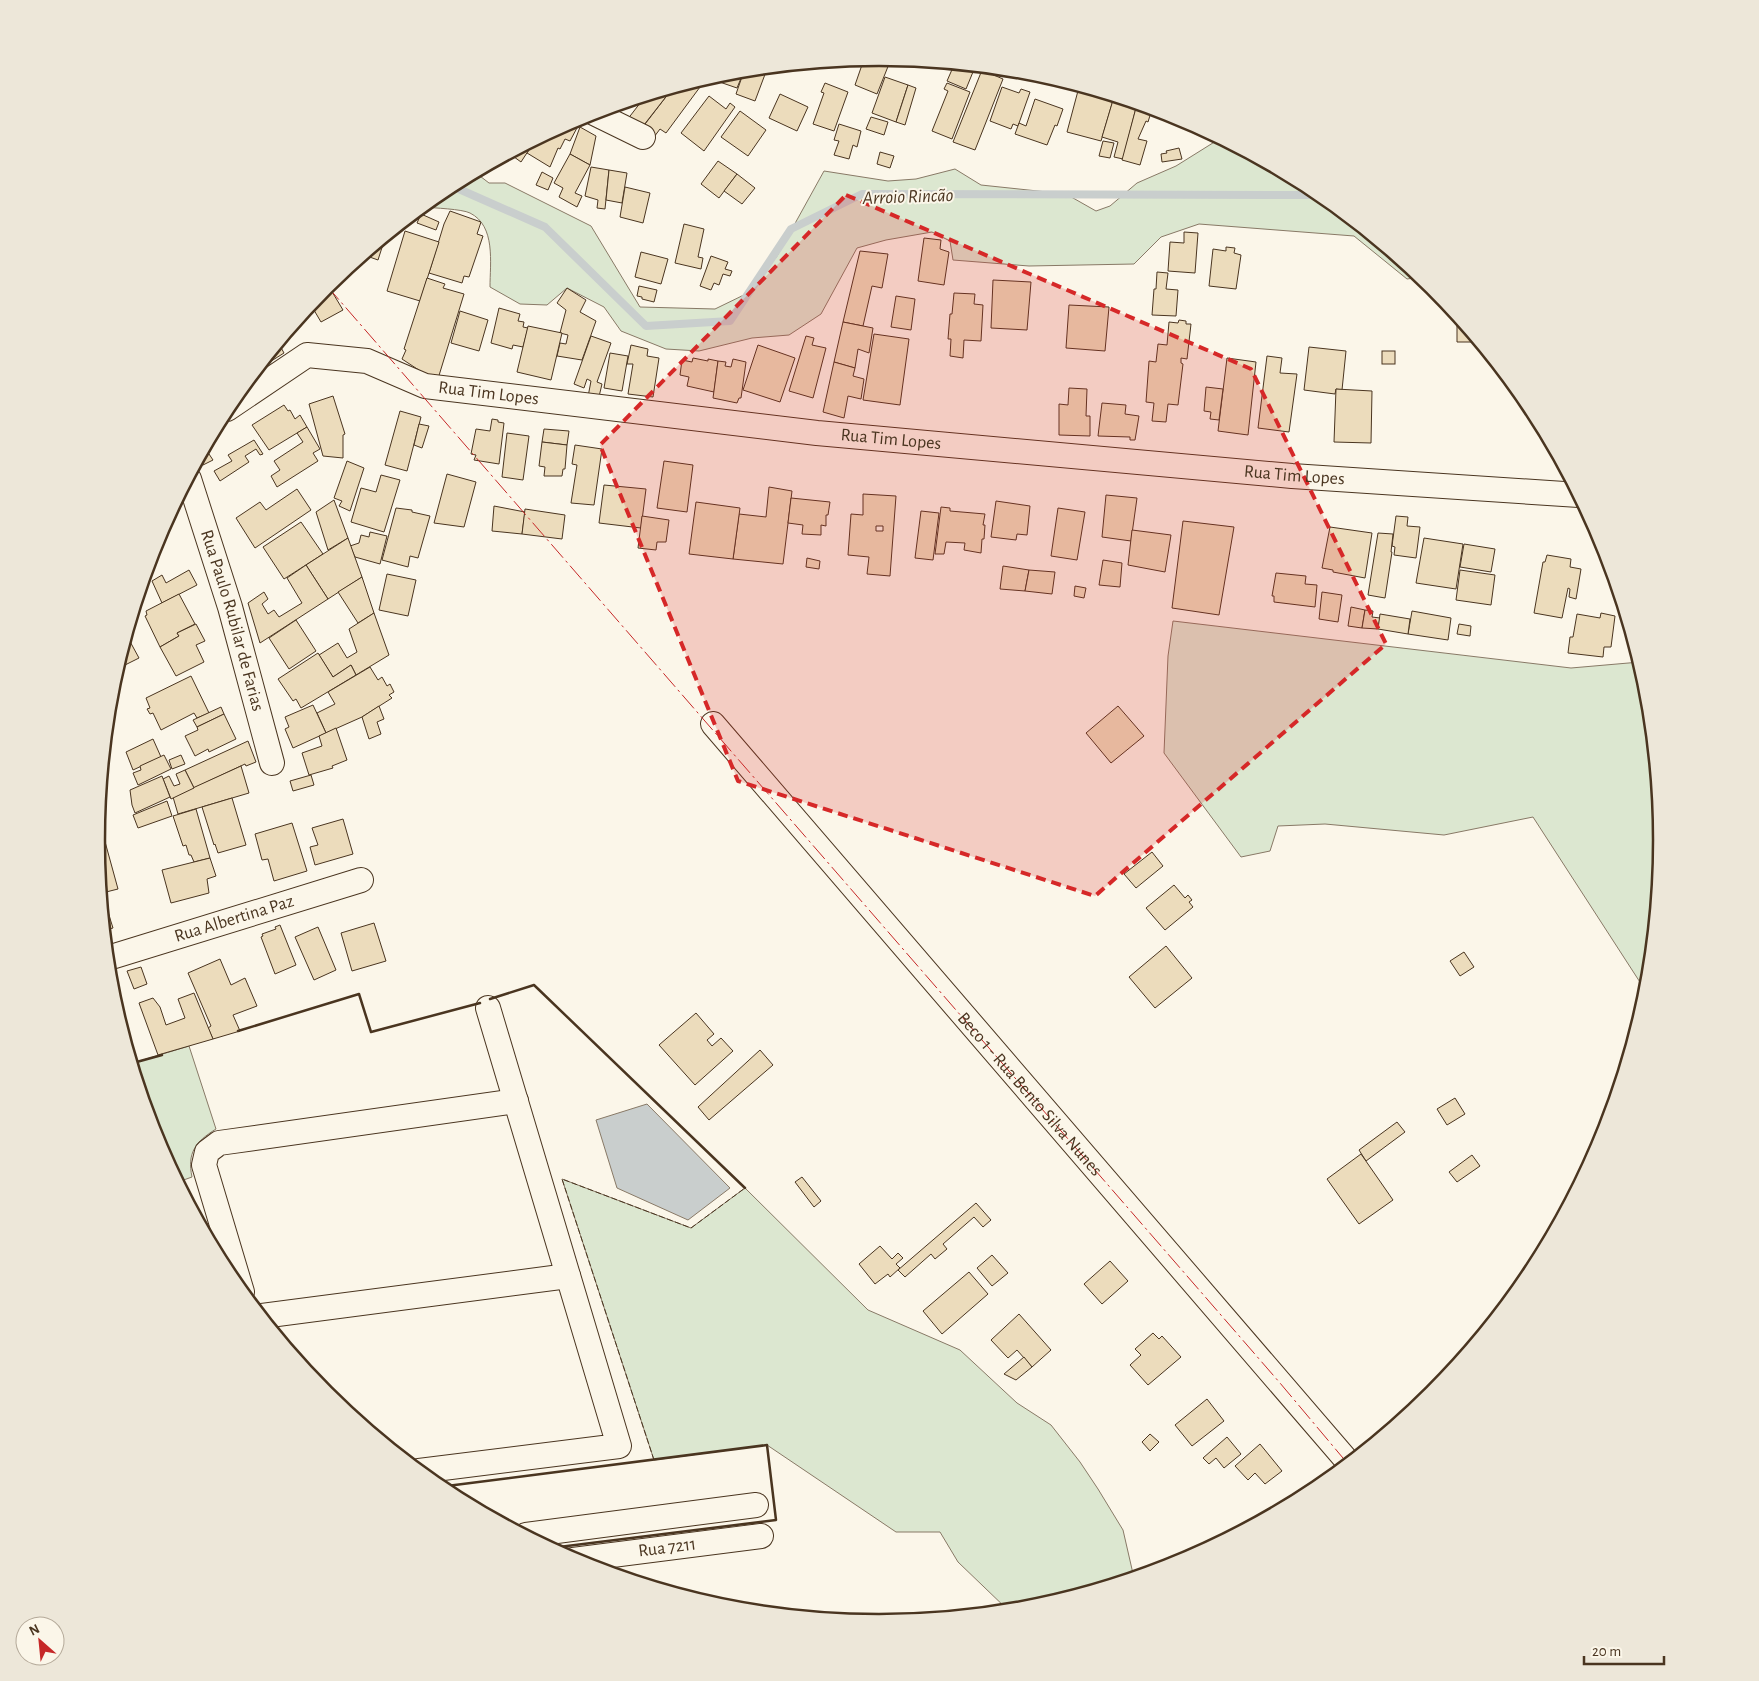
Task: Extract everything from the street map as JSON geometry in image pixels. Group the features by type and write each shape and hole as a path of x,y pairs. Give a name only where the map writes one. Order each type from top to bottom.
{"street":[{"path":"603,117 643,137"},
{"name":"Rua Tim Lopes","path":"246,396 307,355 367,361 425,386 817,433 1292,476 1573,496"},
{"name":"Rua Paulo Rubilar de Farias","path":"191,486 230,606 272,763"},
{"name":"Beco 1 - Rua Bento Silva Nunes","path":"713,724 1345,1459"},
{"name":"Rua Albertina Paz","path":"114,956 361,880"},
{"path":"429,1470 619,1446 488,1008"},
{"path":"235,1270 204,1165 207,1152 219,1143 516,1101"},
{"path":"268,1315 568,1276"},
{"path":"535,1534 756,1504"},
{"name":"Rua 7211","path":"588,1558 761,1536"}],"highlighted area":[{"path":"846,195 1251,369 1386,644 1095,896 738,781 600,445"}],"green space":[{"path":"1214,142 1222,146 1267,170 1310,197 1351,226 1412,278 1407,279 1354,236 1199,224 1161,237 1134,264 1029,266 953,260 950,241 932,232 886,240 857,248 821,314 789,335 752,338 699,351 666,349 621,331 604,307 567,288 547,305 520,304 490,287 490,246 484,227 470,213 433,208 481,177 489,183 505,183 591,226 640,307 715,309 750,292 777,256 824,171 888,181 916,179 955,169 981,185 1066,194 1096,211 1110,206 1137,183 1176,166"},
{"path":"1173,621 1571,668 1633,663 1647,739 1654,840 1652,891 1640,983 1533,817 1444,835 1325,824 1278,826 1270,851 1241,857 1164,753 1168,656"},
{"path":"189,1046 216,1129 194,1149 191,1161 192,1177 184,1180 164,1137 138,1061"},
{"path":"562,1179 691,1228 745,1188 868,1310 960,1350 1017,1403 1051,1425 1080,1462 1123,1530 1133,1572 1080,1588 1031,1600 1002,1605 958,1562 940,1532 896,1532 767,1445 654,1460"}],"shaded area":[{"path":"647,1104 730,1188 688,1220 617,1188 596,1120"}],"building":[{"path":"888,66 877,94 855,85 861,67"},
{"path":"952,70 973,72 966,89 947,81"},
{"path":"981,73 1003,79 975,150 953,142"},
{"path":"765,75 755,101 736,94 741,79"},
{"path":"885,77 908,85 896,122 872,113"},
{"path":"741,79 737,88 721,83"},
{"path":"825,83 848,92 834,131 813,124 824,93 821,92"},
{"path":"947,83 970,92 952,139 932,131 948,91 944,89"},
{"path":"908,85 916,88 905,125 896,122"},
{"path":"1002,87 1019,93 1021,89 1030,92 1018,126 1013,124 1011,129 990,121"},
{"path":"699,88 666,133 660,129 654,137 642,128 666,97"},
{"path":"1078,92 1112,102 1101,141 1067,132"},
{"path":"780,94 808,107 797,131 769,118"},
{"path":"709,96 726,109 730,103 735,107 704,151 681,133"},
{"path":"666,97 640,130 627,120 639,105"},
{"path":"1035,99 1063,109 1047,145 1015,134 1019,123 1026,126"},
{"path":"1112,102 1136,110 1123,159 1114,157 1118,142 1102,137"},
{"path":"1135,110 1150,115 1138,139 1147,141 1140,165 1122,160"},
{"path":"740,111 766,130 748,156 721,137"},
{"path":"871,117 888,122 884,135 866,129"},
{"path":"839,124 861,131 857,147 853,145 849,159 834,155 839,141 834,140"},
{"path":"580,127 596,136 590,165 570,154"},
{"path":"577,128 570,141 565,139 560,149 558,148 550,167 527,153 537,146"},
{"path":"1103,141 1114,143 1110,158 1099,156"},
{"path":"1179,148 1182,159 1162,162 1161,154"},
{"path":"528,151 521,162 515,158"},
{"path":"880,152 894,156 890,168 877,164"},
{"path":"570,154 590,165 575,193 582,196 577,207 559,197 563,188 554,183"},
{"path":"718,161 737,174 719,198 701,184"},
{"path":"591,167 609,170 605,209 597,208 598,200 585,196"},
{"path":"609,170 627,173 622,203 606,200"},
{"path":"542,172 553,178 548,190 536,185"},
{"path":"737,174 755,188 742,204 724,191"},
{"path":"625,187 650,193 643,223 620,217"},
{"path":"450,211 481,222 477,234 483,236 469,277 464,276 462,283 429,273 444,224"},
{"path":"423,215 439,222 436,230 417,223"},
{"path":"684,224 704,229 698,257 703,258 701,269 675,263"},
{"path":"405,231 439,242 420,301 387,291"},
{"path":"1184,232 1198,233 1195,273 1168,271 1170,242 1184,243"},
{"path":"924,238 941,240 940,249 949,252 944,285 918,281"},
{"path":"382,247 378,260 370,257"},
{"path":"1226,247 1235,248 1234,253 1241,255 1236,289 1209,286 1213,249 1226,251"},
{"path":"860,251 888,254 882,288 872,286 863,326 843,322"},
{"path":"641,252 668,259 661,284 635,277"},
{"path":"711,256 728,262 725,269 732,271 730,276 723,274 719,285 714,283 711,290 700,286"},
{"path":"1157,272 1168,273 1166,289 1178,290 1176,316 1152,315"},
{"path":"427,278 445,284 443,288 464,294 437,382 402,359"},
{"path":"993,280 1031,282 1027,330 991,328"},
{"path":"639,286 657,290 654,302 637,296"},
{"path":"567,288 586,300 580,312 596,321 582,360 557,356 560,343 566,344 568,335 560,333 566,310 557,303"},
{"path":"333,293 343,310 321,322 315,311"},
{"path":"954,293 975,294 974,304 983,305 981,341 964,340 963,358 950,356 951,339 948,339"},
{"path":"896,296 915,299 911,330 891,327"},
{"path":"1069,305 1109,307 1105,351 1066,348"},
{"path":"499,308 520,314 518,321 524,322 523,327 528,328 523,347 513,345 512,349 491,343"},
{"path":"460,311 488,320 479,351 451,343"},
{"path":"1179,320 1186,321 1186,324 1191,324 1187,359 1181,358 1181,363 1183,364 1178,405 1168,404 1166,422 1152,421 1154,403 1146,402 1149,361 1156,362 1158,344 1167,345 1169,322 1178,323"},
{"path":"843,322 873,328 869,353 858,349 855,368 834,362"},
{"path":"528,326 562,333 551,380 517,372"},
{"path":"1457,326 1458,326 1472,342 1457,342"},
{"path":"874,334 909,339 900,405 863,400"},
{"path":"591,336 611,343 597,382 602,384 597,405 587,402 591,381 587,379 584,388 574,384"},
{"path":"806,336 814,338 812,345 826,348 813,398 789,391"},
{"path":"631,345 648,349 647,356 659,358 653,397 628,394 633,364 627,364"},
{"path":"758,345 795,358 780,402 743,390"},
{"path":"1309,347 1346,351 1342,390 1336,389 1335,394 1304,390"},
{"path":"282,349 284,353 272,361"},
{"path":"1382,351 1395,351 1395,364 1382,364"},
{"path":"610,353 628,356 622,391 604,388"},
{"path":"1267,356 1282,358 1280,373 1297,374 1289,432 1258,428"},
{"path":"693,358 718,361 714,392 687,386 689,377 680,375 682,360 692,362"},
{"path":"1227,358 1256,362 1248,435 1218,431"},
{"path":"733,359 746,362 741,398 739,398 737,403 713,398 718,361 726,362 725,366 731,367"},
{"path":"834,362 855,368 853,376 864,379 861,399 848,396 844,418 823,412"},
{"path":"1206,387 1223,389 1219,420 1210,419 1211,412 1204,411"},
{"path":"1069,388 1087,389 1086,416 1090,416 1090,436 1059,435 1059,404 1068,405"},
{"path":"1336,389 1372,391 1371,443 1334,442"},
{"path":"333,396 345,434 343,435 343,458 323,456 309,404"},
{"path":"1102,403 1126,405 1125,414 1139,416 1135,440 1130,440 1130,437 1098,436"},
{"path":"284,405 288,411 290,410 295,419 300,415 307,427 269,450 252,425"},
{"path":"400,411 421,417 407,471 385,465"},
{"path":"492,419 504,423 499,464 474,460 476,455 471,454 476,429 490,431"},
{"path":"419,424 429,426 422,448 414,445"},
{"path":"307,427 320,449 313,453 318,461 277,487 271,476 280,470 274,461 303,442 297,433"},
{"path":"544,429 569,431 567,445 542,442"},
{"path":"507,433 529,436 523,480 502,477"},
{"path":"254,440 263,454 260,455 256,449 245,456 249,462 220,481 214,471 232,461 228,455"},
{"path":"542,442 567,445 565,469 563,469 562,476 544,476 545,467 539,466"},
{"path":"575,445 602,449 594,505 571,503 577,465 572,464"},
{"path":"209,454 213,460 203,465"},
{"path":"347,461 364,468 350,511 339,506 342,501 334,498"},
{"path":"664,461 693,465 687,512 657,508"},
{"path":"447,474 476,482 464,527 434,523"},
{"path":"381,475 400,480 384,532 351,522 361,488 376,492"},
{"path":"604,485 646,489 641,528 599,523"},
{"path":"769,487 792,491 783,564 733,559 739,514 766,517"},
{"path":"297,489 311,510 255,548 236,518 260,502 266,510"},
{"path":"863,494 896,496 890,576 867,574 869,557 848,555 851,514 863,515","holes":["876,526 883,526 883,531 876,531"]},
{"path":"1106,495 1137,498 1131,541 1102,537"},
{"path":"791,498 830,502 828,515 826,515 826,526 821,525 821,535 802,534 803,525 788,523"},
{"path":"334,500 348,538 328,550 316,512"},
{"path":"996,501 1030,506 1027,535 1017,534 1016,540 991,537"},
{"path":"696,502 740,508 733,559 689,554"},
{"path":"494,506 525,512 522,534 492,531"},
{"path":"941,507 950,508 950,511 985,514 983,525 985,525 984,539 982,539 981,553 964,550 965,543 946,542 944,554 935,554"},
{"path":"396,508 412,510 412,512 430,516 418,558 410,556 408,567 382,560"},
{"path":"1058,508 1085,512 1077,560 1051,556"},
{"path":"525,509 565,515 562,539 522,534"},
{"path":"921,511 939,513 933,560 915,558"},
{"path":"642,516 669,520 666,542 657,542 656,550 638,548"},
{"path":"1396,516 1408,517 1407,526 1420,527 1416,558 1394,555 1395,547 1392,546"},
{"path":"1183,521 1234,527 1219,615 1172,608"},
{"path":"301,522 323,554 284,579 263,547"},
{"path":"1330,527 1372,533 1365,578 1322,568"},
{"path":"1132,530 1171,535 1165,572 1128,565"},
{"path":"370,532 387,536 380,564 355,557 350,546 359,543 361,535 369,537"},
{"path":"1378,533 1393,534 1385,598 1368,595"},
{"path":"348,538 362,577 328,599 306,565"},
{"path":"1424,538 1463,544 1456,589 1416,583"},
{"path":"1464,544 1495,549 1491,572 1460,567"},
{"path":"1547,555 1571,559 1570,567 1581,569 1576,599 1569,597 1570,589 1568,588 1562,618 1534,613 1543,562 1545,562"},
{"path":"807,558 820,561 819,569 806,567"},
{"path":"1103,560 1122,563 1120,587 1099,585"},
{"path":"306,565 328,599 260,643 248,603 264,592 268,599 262,604 268,614 274,610 279,617 302,603 287,578"},
{"path":"1003,566 1029,570 1025,591 1000,589"},
{"path":"189,570 197,585 162,603 152,581 162,575 166,583"},
{"path":"1029,570 1055,572 1052,594 1025,591"},
{"path":"1460,570 1495,575 1491,605 1456,600"},
{"path":"1276,573 1306,576 1305,584 1317,585 1315,607 1274,602 1274,596 1272,596"},
{"path":"387,574 416,580 408,616 379,610"},
{"path":"362,577 374,613 358,623 338,592"},
{"path":"1075,586 1086,588 1084,598 1074,596"},
{"path":"1322,592 1342,595 1338,622 1319,619"},
{"path":"179,594 195,624 177,633 179,636 160,647 145,616 147,615 146,611"},
{"path":"1351,607 1365,610 1362,628 1348,626"},
{"path":"1365,610 1373,611 1372,617 1380,618 1378,629 1362,628"},
{"path":"1412,611 1451,618 1448,640 1408,634"},
{"path":"374,613 389,655 356,675 351,665 333,677 319,655 338,643 347,658 357,652 349,629"},
{"path":"1601,613 1615,616 1611,647 1604,647 1603,657 1568,653 1570,637 1573,637 1577,614 1600,618"},
{"path":"1380,614 1410,619 1408,634 1378,629"},
{"path":"296,620 316,651 289,669 269,638"},
{"path":"196,624 205,641 196,645 204,662 176,676 160,647 179,636 177,633"},
{"path":"1459,624 1471,626 1470,636 1457,634"},
{"path":"131,644 139,658 126,664"},
{"path":"318,653 333,677 351,665 356,675 301,708 296,699 293,701 278,679"},
{"path":"370,667 378,680 382,677 387,686 390,684 394,692 389,695 392,698 362,717 326,733 317,713 335,704 328,692"},
{"path":"191,676 209,713 197,718 194,713 161,730 153,713 150,714 147,709 150,708 146,698"},
{"path":"313,705 326,733 293,748 285,729 289,727 285,717"},
{"path":"379,706 384,719 377,722 381,734 369,739 362,717"},
{"path":"1118,706 1144,736 1111,763 1086,733"},
{"path":"221,707 224,714 197,727 193,720"},
{"path":"224,714 236,739 209,752 208,749 195,756 185,736 198,730 197,727"},
{"path":"336,728 347,760 332,766 333,768 309,775 302,753 322,746 319,736"},
{"path":"153,739 161,757 133,770 126,752"},
{"path":"248,741 256,762 246,766 245,764 194,788 185,770"},
{"path":"164,755 171,769 138,785 133,773 141,770 140,766"},
{"path":"181,755 185,764 172,769 169,760"},
{"path":"241,766 249,793 178,814 173,797"},
{"path":"185,770 194,788 171,799 163,779 169,776 174,786 180,784 176,774"},
{"path":"311,775 314,785 293,791 290,781"},
{"path":"162,776 170,797 135,813 130,790"},
{"path":"232,798 246,845 218,853 202,807"},
{"path":"167,801 172,816 138,828 133,815"},
{"path":"196,809 210,858 194,862 191,855 189,855 186,845 183,846 173,816"},
{"path":"343,819 353,854 315,865 310,847 318,845 312,828"},
{"path":"292,823 307,871 274,881 268,859 262,860 255,834"},
{"path":"105,842 118,889 107,892"},
{"path":"1152,852 1163,866 1136,888 1124,874"},
{"path":"210,858 216,876 207,879 209,893 171,903 162,870"},
{"path":"1174,885 1185,898 1188,895 1192,900 1189,902 1193,907 1165,930 1146,908"},
{"path":"374,923 386,961 352,971 341,933"},
{"path":"280,925 296,965 275,974 261,937 263,936 262,934 276,929 275,927"},
{"path":"318,927 336,970 314,980 295,937"},
{"path":"1166,946 1192,978 1155,1008 1129,977"},
{"path":"1464,952 1474,967 1460,976 1450,961"},
{"path":"220,959 231,985 245,978 257,1006 233,1015 240,1031 213,1039 208,1028 211,1026 188,973"},
{"path":"141,967 147,984 134,989 127,971"},
{"path":"194,993 213,1039 158,1055 139,1003 153,998 160,1007 166,1025 185,1018 178,999"},
{"path":"696,1013 714,1034 707,1040 712,1046 721,1038 733,1051 695,1085 659,1045"},
{"path":"760,1050 773,1065 709,1120 698,1107"},
{"path":"1455,1098 1465,1114 1447,1125 1437,1109"},
{"path":"1397,1122 1405,1132 1366,1161 1359,1150"},
{"path":"1361,1154 1393,1200 1359,1224 1327,1179"},
{"path":"1472,1155 1480,1166 1457,1182 1449,1172"},
{"path":"802,1177 821,1201 814,1207 795,1182"},
{"path":"976,1203 991,1220 983,1227 974,1217 943,1244 947,1249 935,1259 931,1254 905,1277 898,1270"},
{"path":"880,1246 892,1259 898,1253 903,1258 896,1264 900,1268 890,1277 888,1274 875,1284 859,1264"},
{"path":"992,1255 1008,1273 992,1286 977,1268"},
{"path":"1110,1261 1128,1281 1102,1304 1084,1284"},
{"path":"969,1272 988,1294 942,1334 923,1311"},
{"path":"1019,1314 1051,1350 1032,1367 1017,1350 1008,1358 991,1340"},
{"path":"1153,1333 1159,1339 1162,1336 1181,1357 1148,1385 1130,1365 1141,1355 1135,1349"},
{"path":"1024,1357 1032,1367 1016,1380 1004,1374"},
{"path":"1207,1399 1224,1421 1192,1446 1175,1425"},
{"path":"1150,1434 1159,1442 1150,1451 1142,1442"},
{"path":"1227,1437 1241,1454 1224,1468 1216,1458 1209,1464 1203,1458"},
{"path":"1260,1444 1282,1471 1265,1484 1255,1473 1248,1480 1235,1466"}],"waterway":[{"name":"Arroio Rincão","path":"461,190 545,227 646,326 730,321 791,229 862,194 1307,195"}],"fence":[{"path":"654,1460 562,1179 691,1228 745,1188"}],"wall":[{"path":"490,999 534,985 745,1188"},
{"path":"238,1031 359,994 371,1032 480,1003"},
{"path":"138,1062 162,1055"},
{"path":"451,1485 767,1445 776,1520 562,1547"}],"power":[{"path":"333,292 1280,1383 1344,1460"}]}
